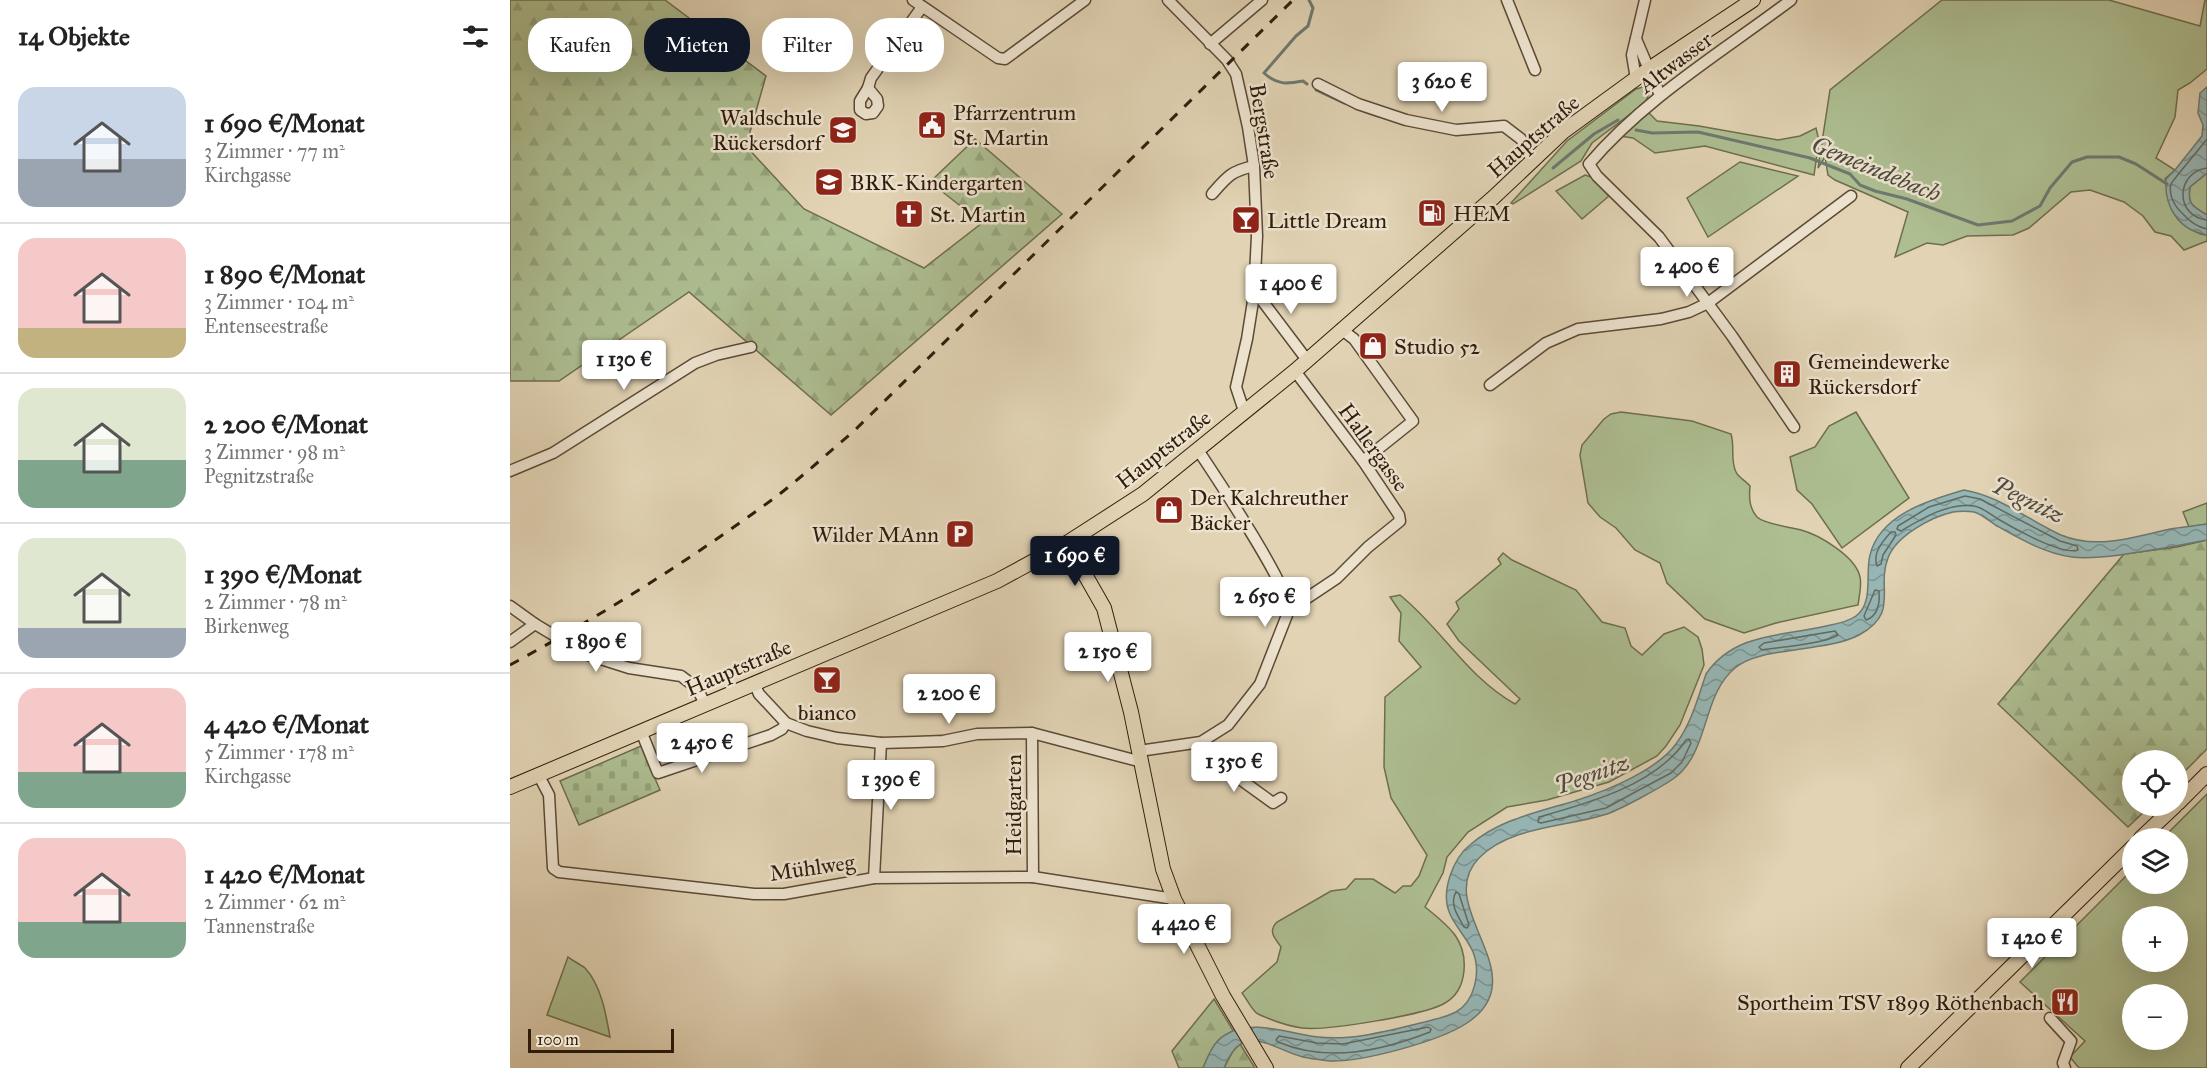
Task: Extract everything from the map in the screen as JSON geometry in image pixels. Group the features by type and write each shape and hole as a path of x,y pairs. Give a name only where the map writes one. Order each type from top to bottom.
{"main road":[{"name":"Hauptstraße","path":"510,787 997,581 1067,543 1143,494 1294,371 1533,162 1564,131 1649,69 1753,0"},
{"path":"1067,543 1104,608 1140,756 1163,869 1174,899 1222,996 1266,1068"},
{"path":"2188,792 2207,774"},
{"path":"2151,828 2164,816"},
{"path":"1908,1068 2122,858"}],"street":[{"path":"868,88 871,78 918,3 998,58 1005,59 1085,0"},
{"name":"Bergstraße","path":"1168,0 1227,60 1236,74 1248,127 1254,166 1257,236 1254,295 1236,387 1244,411"},
{"path":"1210,44 1262,0"},
{"path":"1507,0 1535,70"},
{"path":"1636,79 1632,55 1645,0"},
{"name":"Altwasser","path":"1708,303 1659,237 1597,176 1589,164 1610,140 1660,95 1791,0"},
{"path":"1636,39 1660,95"},
{"path":"1318,84 1358,104 1406,120 1456,130 1504,126 1521,139 1533,162"},
{"path":"1212,194 1228,175 1236,170 1254,166"},
{"path":"1490,385 1546,343 1578,329 1661,319 1689,312 1708,303 1851,196"},
{"path":"1254,295 1261,299 1307,360"},
{"path":"1708,303 1794,427"},
{"path":"1341,329 1354,339 1413,420 1363,461"},
{"path":"510,471 553,453 695,363 716,355 751,347"},
{"name":"Hallergasse","path":"1289,603 1298,604 1336,578 1368,547 1400,521 1400,516 1363,461 1294,371"},
{"path":"754,683 759,694 786,723 837,738 881,743 943,741 985,734 1032,733 1140,756 1201,742 1228,725 1260,684 1289,603 1271,567 1198,450"},
{"path":"510,606 585,654 629,668 681,676 697,688 705,704"},
{"path":"510,642 535,624"},
{"path":"641,731 658,773 771,735 782,729 786,723"},
{"name":"Heidgarten","path":"1032,733 1033,877"},
{"path":"1201,742 1208,756 1273,803 1281,798"},
{"path":"874,879 881,743"},
{"name":"Mühlweg","path":"538,774 549,795 553,868 559,872 754,894 784,894 874,879 1033,877 1174,899"},
{"path":"2050,1018 2071,1041 2061,1066"}],"green space":[{"path":"510,0 665,0 689,18 644,18 644,72 750,72 750,64 766,76 746,146 804,209 924,268 982,223 930,182 975,139 1062,214 831,415 689,292 559,381 510,381"},
{"path":"1942,0 2109,0 2200,26 2205,0 2207,0 2207,69 2178,90 2175,117 2156,158 2175,170 2165,179 2200,234 2207,235 2207,241 2184,250 2171,236 2155,232 2143,216 2124,202 2090,190 2071,192 2029,228 2013,235 1967,236 1943,245 1927,243 1895,257 1908,212 1835,180 1828,175 1825,157 1818,168 1830,90"},
{"path":"1643,87 1649,94 1645,103 1592,143 1581,161 1513,204 1511,203 1567,141 1636,89"},
{"path":"1649,113 1657,121 1778,140 1800,136 1816,128 1819,141 1814,175 1705,146 1655,153 1633,138 1619,136"},
{"path":"1740,162 1798,176 1708,237 1687,198"},
{"path":"2207,173 2207,215 2192,204 2189,193 2190,187"},
{"path":"1585,175 1594,178 1609,196 1582,219 1556,191"},
{"path":"1621,412 1692,421 1731,434 1734,468 1738,476 1750,486 1750,502 1754,514 1765,522 1801,530 1818,537 1845,555 1857,569 1860,577 1858,605 1776,623 1744,633 1705,619 1667,583 1660,563 1635,550 1616,528 1600,517 1588,503 1580,455 1582,445 1604,419 1611,414"},
{"path":"1856,412 1909,498 1842,548 1812,504 1797,490 1790,457 1815,447 1829,426"},
{"path":"2207,503 2207,524 2189,527 2183,512"},
{"path":"2207,540 2207,749 2188,768 2188,750 2122,750 2122,816 2140,816 2128,827 1998,704 2124,554 2177,547"},
{"path":"1503,553 1512,560 1576,590 1602,622 1625,628 1631,646 1642,655 1664,634 1684,627 1698,637 1704,665 1680,725 1657,756 1609,782 1547,800 1507,807 1468,832 1447,857 1443,873 1425,907 1452,931 1463,952 1462,981 1453,997 1445,1003 1397,1017 1352,1025 1314,1028 1291,1026 1258,1014 1242,993 1277,962 1281,947 1275,938 1273,929 1277,922 1331,891 1346,889 1355,879 1373,879 1395,893 1403,886 1411,886 1419,876 1427,855 1391,798 1384,767 1385,697 1421,667 1399,641 1401,613 1390,597 1400,595 1415,608 1469,667 1498,693 1515,704 1520,699 1459,641 1447,624 1459,609 1456,602 1501,564 1498,559"},
{"path":"641,746 660,790 579,825 560,781"},
{"path":"2207,794 2207,1068 2079,1068 2070,1057 2085,1041 2020,982 2122,880 2122,894 2188,894 2188,828 2173,828 2185,816 2188,816 2188,813"},
{"path":"568,957 585,968 591,975 602,1000 610,1037 547,1015"},
{"path":"1214,999 1234,1032 1218,1042 1203,1068 1179,1068 1172,1051"},
{"path":"1240,1044 1255,1068 1224,1068 1233,1051"}],"water":[{"path":"2207,87 2207,173 2190,187 2189,198 2192,204 2207,215 2207,235 2188,228 2175,215 2167,198 2166,179 2202,136 2203,125 2198,113 2200,93"},
{"path":"1964,490 1990,497 2061,535 2088,542 2116,541 2170,529 2207,524 2207,540 2120,555 2078,558 2053,553 2033,545 1974,512 1953,512 1925,523 1906,535 1892,550 1885,569 1883,609 1872,627 1845,641 1760,656 1735,668 1724,680 1716,694 1694,755 1673,779 1607,814 1523,833 1506,839 1479,858 1468,877 1467,898 1490,963 1492,984 1486,1004 1467,1023 1439,1037 1401,1049 1344,1060 1306,1058 1264,1043 1251,1041 1241,1044 1234,1050 1224,1068 1203,1068 1217,1041 1235,1030 1259,1027 1318,1037 1359,1036 1441,1018 1463,1007 1475,985 1475,960 1471,948 1450,914 1447,896 1450,876 1465,850 1501,825 1604,790 1653,765 1676,744 1686,728 1706,674 1717,661 1730,651 1760,638 1838,624 1856,616 1862,610 1867,596 1870,555 1884,529 1895,519 1922,504"}],"waterway":[{"name":"Gemeindebach","path":"1307,84 1303,81 1278,82 1264,73 1296,36 1308,26 1313,8 1309,0"},
{"name":"Gemeindebach","path":"1316,90 1344,103"},
{"name":"Gemeindebach","path":"1364,111 1378,116"},
{"name":"Gemeindebach","path":"1553,168 1594,134 1618,120"},
{"name":"Gemeindebach","path":"1636,130 1652,133 1698,132 1810,158 1850,174 1860,185 1875,191 1907,199 1978,225 2012,221 2040,206 2050,188 2072,162 2087,157 2119,157 2136,164 2167,184"}],"railway":[{"path":"510,665 579,626 679,564 777,496 806,472 854,431 1293,0"}],"place":[{"name":"Pfarrzentrum St. Martin","path":"932,125"},
{"name":"Waldschule Rückersdorf","path":"843,130"},
{"name":"BRK-Kindergarten","path":"829,182"},
{"name":"HEM","path":"1432,213"},
{"name":"St. Martin","path":"909,214"},
{"name":"Little Dream","path":"1246,220"},
{"name":"Studio 52","path":"1373,346"},
{"name":"Gemeindewerke Rückersdorf","path":"1787,374"},
{"name":"Der Kalchreuther Bäcker","path":"1169,510"},
{"name":"Wilder MAnn","path":"960,534"},
{"name":"bianco","path":"827,680"},
{"name":"Sportheim TSV 1899 Röthenbach","path":"2065,1002"}],"water label":[{"name":"Pegnitz","path":"2028,500"},
{"name":"Pegnitz","path":"1592,774"}]}
